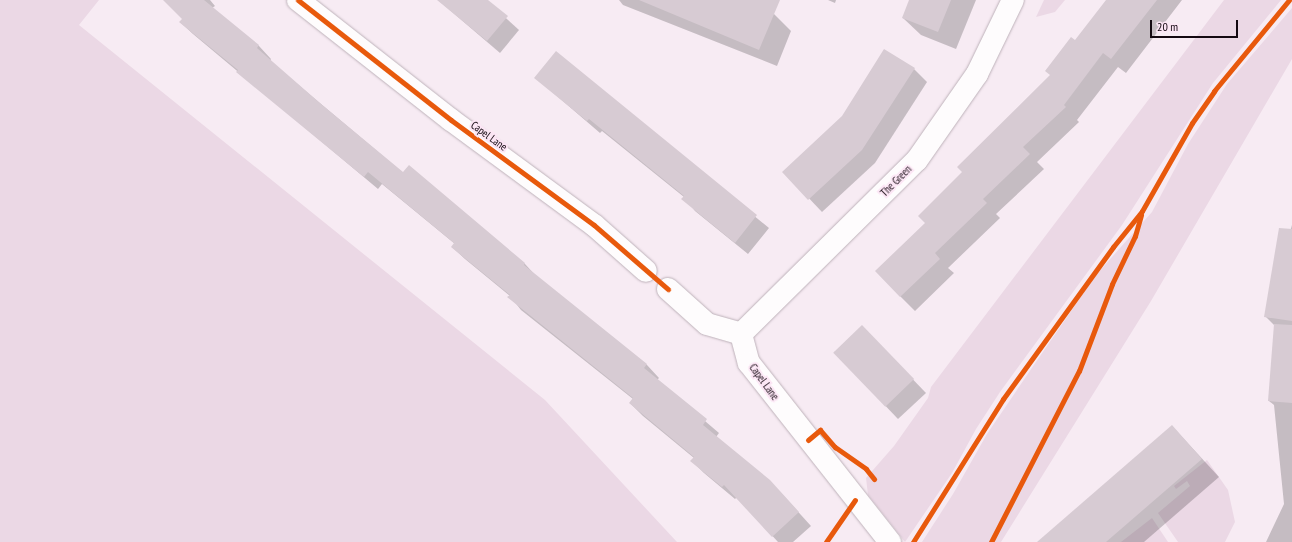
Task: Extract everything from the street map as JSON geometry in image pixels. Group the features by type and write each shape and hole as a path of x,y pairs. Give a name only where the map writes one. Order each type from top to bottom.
{"street":[{"name":"Capel Lane","path":"298,0 451,120 594,225 646,271"},
{"name":"The Green","path":"741,334 917,160 977,74 1013,0"},
{"path":"668,289 707,324 741,334"},
{"name":"Capel Lane","path":"741,334 749,363 890,542"}],"shaded area":[{"path":"0,0 99,0 79,25 545,400 677,542 0,542"},
{"path":"1044,0 1065,0 1055,12 1036,17"},
{"path":"1224,0 1281,0 1213,83 1122,225 1000,392 976,429 952,473 905,542 868,495 866,478 894,446 928,398 931,387"},
{"path":"1292,8 1292,59 1151,301 1001,542 922,542 953,494 987,434 1096,275 1152,212 1188,144 1227,84"},
{"path":"1207,460 1228,490 1235,522 1225,542 1178,542 1158,513 1190,486 1187,481 1176,489 1174,486"},
{"path":"1152,518 1168,542 1121,542"}],"building":[{"path":"163,0 204,0 259,45 257,48 321,104 403,172 409,165 525,263 524,265 647,364 644,368 707,419 703,425 770,480 799,512 772,537 724,485 722,487 690,461 694,457 629,403 633,398 507,297 510,295 451,247 454,243 368,172 364,177 236,72 238,70 179,22 182,19"},
{"path":"437,0 488,0 508,16 487,41"},
{"path":"639,0 780,0 759,50"},
{"path":"909,0 951,0 938,32 902,18"},
{"path":"1106,0 1157,0 1111,59 1103,53 1064,105 1066,107 1023,147 1030,154 983,199 987,203 935,253 940,259 900,297 875,271 925,223 918,216 962,172 957,167 1050,75 1045,71 1071,37 1075,40"},
{"path":"884,49 915,68 862,150 808,200 782,172 842,116"},
{"path":"556,51 757,215 735,243 681,199 684,196 589,119 587,121 534,78"},
{"path":"1279,228 1292,229 1292,321 1264,317"},
{"path":"1274,324 1292,325 1292,403 1268,401"},
{"path":"862,325 914,379 885,407 833,353"},
{"path":"1172,425 1202,459 1106,542 1037,542"}],"cycle path":[{"path":"298,0 451,120 594,225 668,289"},
{"path":"913,542 1003,399 1113,247 1142,211 1192,123 1214,91 1289,0"},
{"path":"991,542 1079,371 1112,284 1135,236 1141,215"},
{"path":"808,440 820,430 835,447 866,469 874,479"},
{"path":"826,542 855,500"}]}
